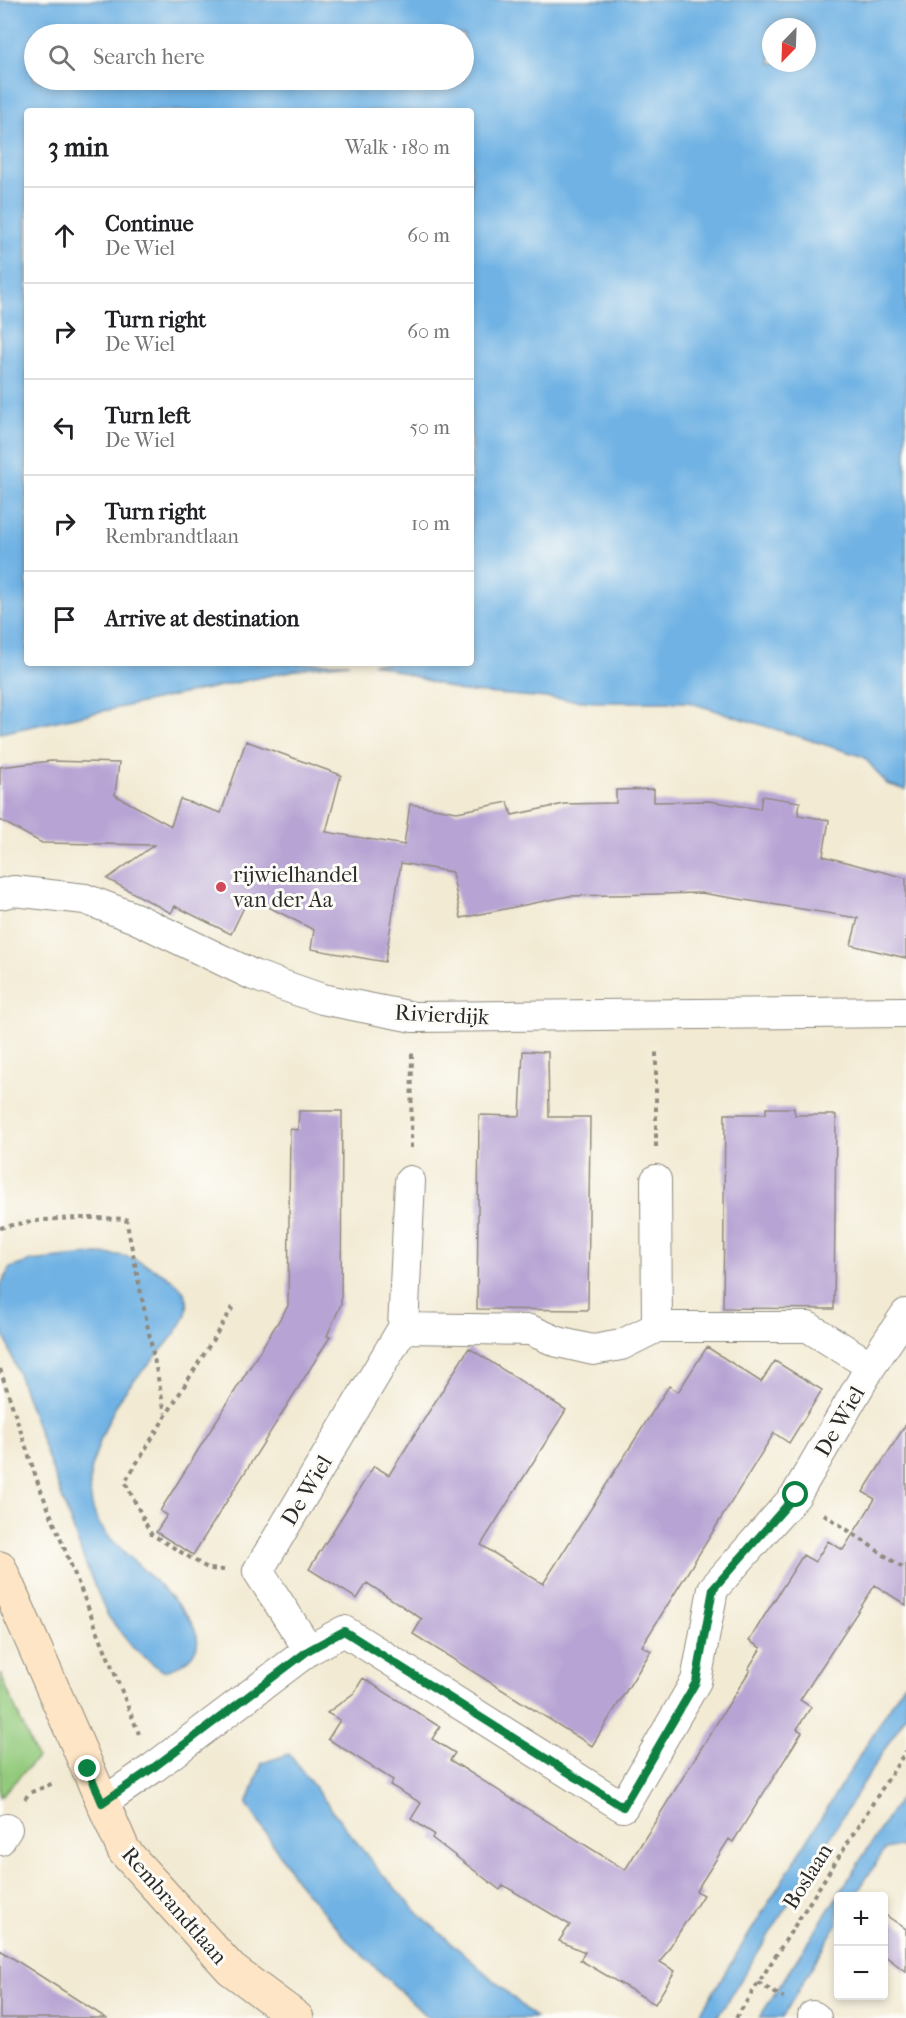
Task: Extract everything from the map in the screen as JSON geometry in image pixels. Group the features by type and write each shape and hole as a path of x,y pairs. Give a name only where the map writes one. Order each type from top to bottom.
{"street":[{"name":"Rivierdijk","path":"0,894 14,891 85,899 135,918 253,975 322,999 413,1017 906,1012"},
{"name":"De Wiel","path":"258,1571 403,1328 410,1180"},
{"path":"656,1180 657,1327"},
{"name":"De Wiel","path":"102,1803 153,1768 309,1650 344,1631 623,1807 696,1682 713,1589 796,1495 871,1366 906,1314"},
{"name":"De Wiel","path":"403,1328 530,1330 558,1342 593,1350 621,1345 657,1327 808,1327 871,1366"},
{"path":"258,1571 309,1650"},
{"name":"Rembrandtlaan","path":"4,1588 124,1851 231,1969 297,2018"}],"path":[{"path":"656,1016 656,1180"},
{"path":"410,1180 413,1017"},
{"path":"0,1228 24,1222 83,1217 126,1219 166,1414"},
{"path":"233,1307 125,1482 151,1534 209,1569 258,1571"},
{"path":"0,1370 38,1483 153,1768"},
{"path":"796,1495 906,1570"},
{"name":"Boslaan","path":"736,2018 906,1751"},
{"path":"4,1835 29,1793 88,1769"}],"green space":[{"path":"0,1673 37,1758 0,1797"}],"water":[{"path":"0,0 906,0 906,790 887,784 864,757 688,702 596,702 460,691 381,666 474,666 474,108 24,108 24,666 320,666 0,733"},
{"path":"97,1254 127,1257 153,1268 178,1284 187,1300 184,1319 178,1329 127,1389 114,1410 96,1452 90,1479 93,1507 102,1527 184,1612 193,1625 197,1646 193,1653 181,1665 162,1671 132,1647 108,1616 87,1568 0,1323 0,1287 10,1268 31,1261"},
{"path":"906,1681 906,1715 717,2018 697,2018"},
{"path":"289,1754 375,1866 419,1914 536,2018 428,2018 350,1943 296,1880 247,1804 262,1763"},
{"path":"906,1789 906,1818 899,1829 906,1833 906,1851 899,1846 885,1849 858,1892 840,1892"},
{"path":"834,1901 834,1929 782,2018 759,2018"}],"building":[{"path":"246,741 341,775 326,832 404,845 410,804 457,812 508,802 512,815 564,804 616,803 616,790 654,789 654,802 708,801 760,809 762,796 800,802 798,815 829,820 823,856 906,878 906,958 851,945 858,918 701,893 569,896 461,918 452,872 401,863 385,962 311,949 314,930 249,897 231,934 175,906 171,913 107,879 154,845 42,843 0,820 0,767 51,761 119,763 115,795 171,826 180,799 221,813"},
{"path":"523,1051 548,1052 549,1117 590,1117 588,1310 477,1309 479,1115 520,1116"},
{"path":"766,1108 794,1108 795,1115 836,1115 834,1309 723,1308 725,1114 766,1114"},
{"path":"299,1111 342,1111 341,1304 327,1336 330,1337 193,1555 156,1532 167,1515 160,1511 288,1306 290,1129 298,1130"},
{"path":"707,1347 761,1382 775,1361 822,1390 789,1443 774,1433 642,1646 651,1651 592,1746 413,1634 422,1619 367,1583 357,1599 309,1569 374,1466 389,1475 469,1348 566,1410 481,1545 543,1584 669,1386 678,1392"},
{"path":"906,1424 906,1605 875,1585 800,1700 811,1707 797,1729 802,1732 733,1842 729,1839 696,1891 703,1895 660,1962 675,1971 655,2004 580,1960 585,1952 559,1941 570,1925 503,1885 500,1890 432,1838 434,1834 411,1819 421,1803 390,1785 393,1780 328,1739 340,1720 327,1713 354,1693 363,1678 440,1727 432,1739 455,1753 450,1760 625,1870 750,1670 748,1669 761,1648 749,1641 763,1618 803,1555 815,1562 828,1541 843,1550 875,1499 863,1492"},
{"path":"888,1917 906,1929 906,1972 888,1958"},
{"path":"0,1950 106,2018 0,2018"}],"place":[{"name":"rijwielhandel van der Aa","path":"221,887"}],"route":[{"path":"88,1769 102,1803 153,1768 309,1650 344,1631 623,1807 696,1682 713,1589 796,1495"}]}
